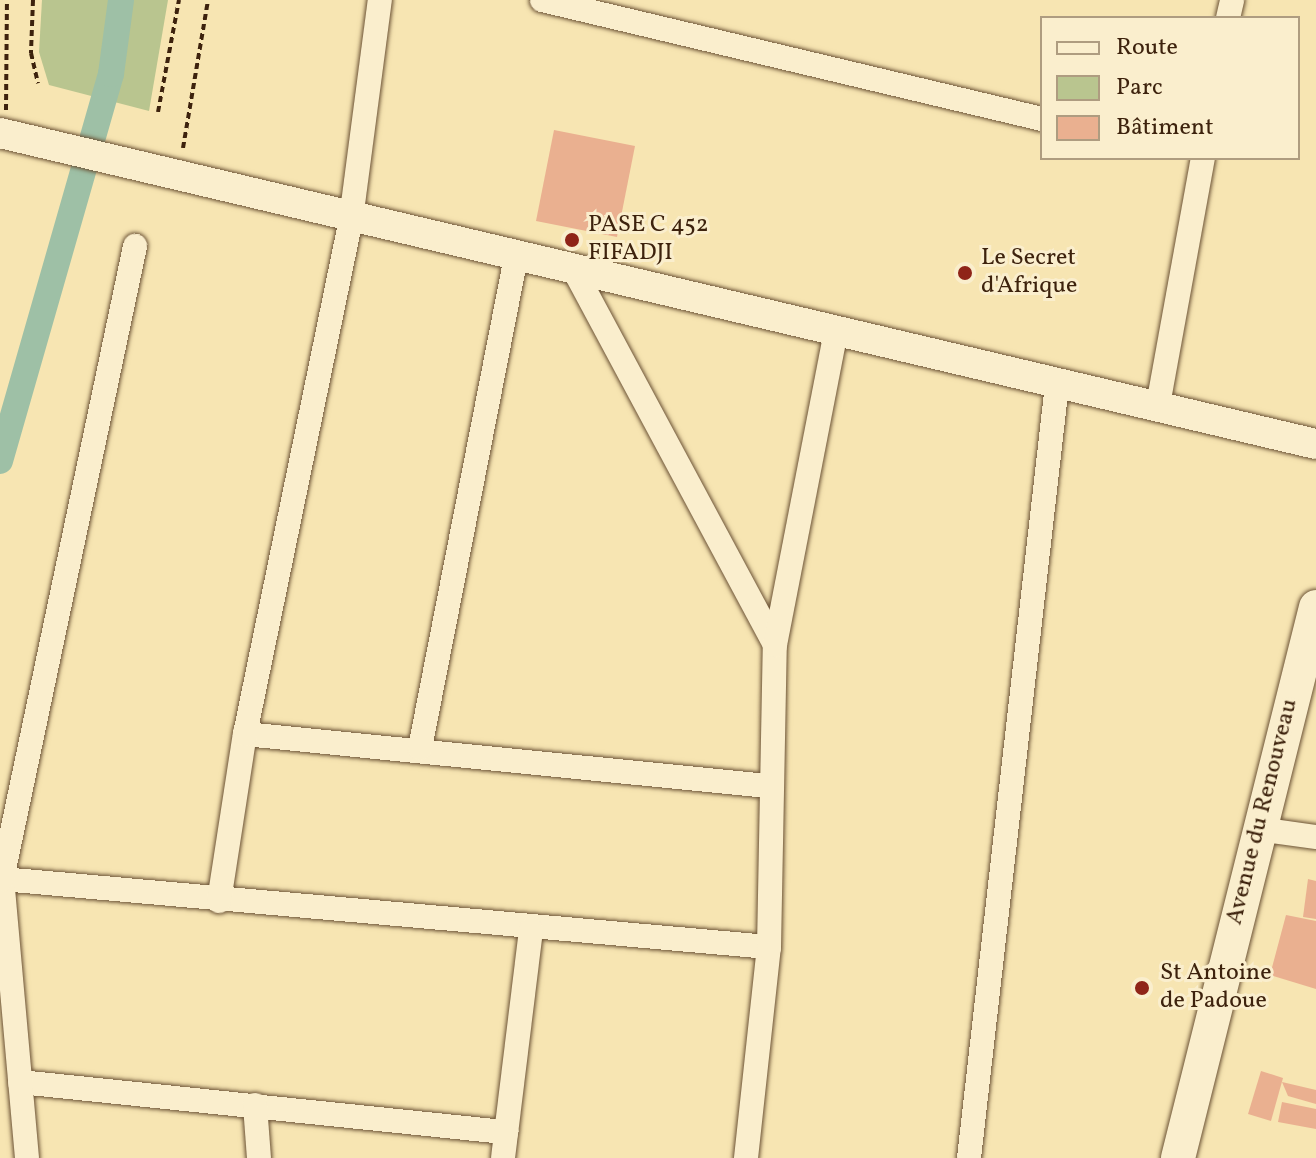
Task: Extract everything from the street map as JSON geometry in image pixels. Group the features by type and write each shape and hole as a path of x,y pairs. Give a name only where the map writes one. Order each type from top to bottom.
{"main road":[{"name":"Avenue du Renouveau","path":"1178,1158 1316,607"}],"street":[{"path":"219,901 245,734 351,219 380,0"},
{"path":"542,0 1040,119"},
{"path":"10,136 139,164 351,219 1316,444"},
{"path":"1158,405 1203,160"},
{"path":"27,1158 2,879 135,246"},
{"path":"420,748 516,257"},
{"path":"574,270 775,645"},
{"path":"746,1158 769,947 768,786 775,645 836,332"},
{"path":"969,1158 1057,385"},
{"path":"245,734 420,748 768,786"},
{"path":"1258,829 1316,837"},
{"path":"2,879 531,930 769,947"},
{"path":"503,1158 531,930"},
{"path":"20,1082 506,1132"},
{"path":"255,1105 259,1158"}],"path":[{"path":"7,0 10,136"},
{"path":"33,0 31,53 38,83"},
{"path":"158,112 179,0"},
{"path":"179,174 208,0"}],"green space":[{"path":"42,0 168,0 149,111 49,85 39,52"}],"building":[{"path":"554,130 635,146 617,237 536,221"},
{"path":"1308,879 1316,881 1316,919 1303,917"},
{"path":"1286,915 1316,921 1316,989 1270,975"},
{"path":"1261,1071 1283,1078 1271,1121 1248,1114"},
{"path":"1282,1082 1316,1090 1316,1104 1288,1096"},
{"path":"1282,1102 1316,1109 1316,1129 1278,1122"}],"waterway":[{"path":"0,461 111,74 121,0"}],"place":[{"name":"PASE C 452 FIFADJI","path":"572,240"},
{"name":"Le Secret d'Afrique","path":"965,273"},
{"name":"St Antoine de Padoue","path":"1142,988"}]}
